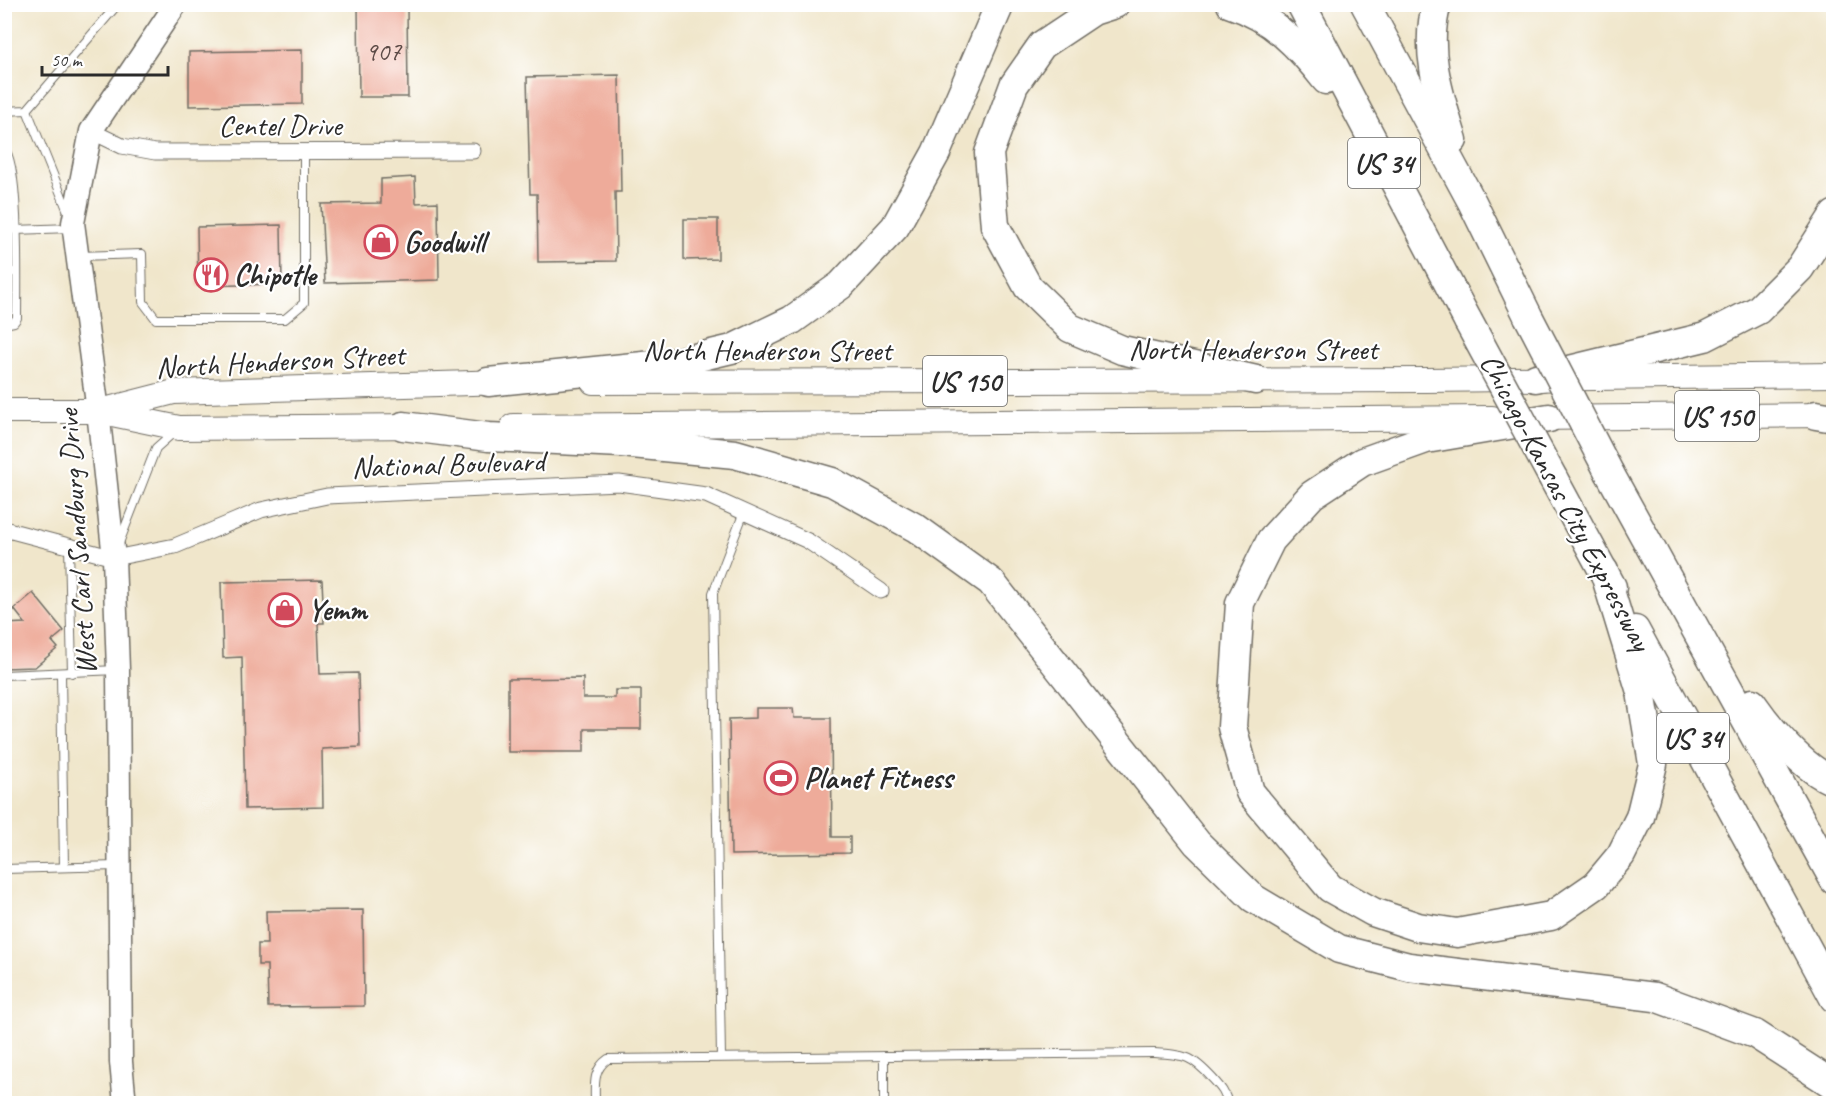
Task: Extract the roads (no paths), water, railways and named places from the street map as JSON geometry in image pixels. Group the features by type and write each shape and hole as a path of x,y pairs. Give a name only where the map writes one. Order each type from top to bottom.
{"highway":[{"path":"488,382 674,363 732,349 792,320 841,285 900,218 936,153 1000,4"},
{"path":"1115,4 1093,11 1042,45 1014,85 989,153 995,226 1028,286 1070,328 1122,350 1256,380"},
{"path":"1231,4 1255,12 1304,51 1375,147"},
{"name":"Chicago-Kansas City Expressway","path":"1301,4 1468,321 1833,998"},
{"name":"Chicago-Kansas City Expressway","path":"1365,4 1472,202 1527,316 1610,474 1833,880"},
{"path":"1437,4 1431,24 1438,91 1472,202"},
{"path":"1536,378 1705,337 1758,310 1800,268 1833,215"},
{"path":"1549,418 1425,439 1362,462 1312,495 1270,540 1240,603 1232,727 1250,792 1330,888 1372,912 1418,927 1457,933 1551,916 1596,885 1621,855 1640,817 1653,764 1641,692 1604,572"},
{"path":"402,426 488,437 622,443 735,454 832,482 916,528 991,582 1197,843 1253,898 1340,949 1409,967 1655,997 1755,1034 1833,1085"},
{"path":"1661,566 1766,723 1820,776 1833,781"}],"main road":[{"name":"North Henderson Street","path":"98,411 174,392 488,382 1256,380 1833,375"},
{"name":"North Henderson Street","path":"4,411 98,411 179,428 1828,416"}],"street":[{"name":"West Carl Sandburg Drive","path":"125,1104 121,1062 118,670 114,558 98,411 73,226 91,131 176,4"},
{"name":"Centel Drive","path":"91,131 122,146 155,152 473,151"},
{"name":"National Boulevard","path":"4,529 114,558 176,546 261,510 327,496 619,483 706,495 808,541 881,591"}],"lane":[{"path":"4,111 27,110 118,4"},
{"path":"15,230 73,226 27,110"},
{"path":"4,148 12,160 14,177 17,272 17,318 14,322 4,324"},
{"path":"77,256 142,254 143,302 156,319 285,319 304,303 304,152"},
{"path":"4,177 14,177"},
{"path":"4,272 17,272"},
{"path":"114,558 156,448 179,428"},
{"path":"721,1057 712,593 744,512"},
{"path":"69,546 72,673"},
{"path":"4,675 118,670"},
{"path":"61,674 64,867"},
{"path":"4,869 119,866"},
{"path":"595,1104 595,1074 599,1065 608,1059 1179,1054 1198,1061 1225,1092 1228,1104"},
{"path":"884,1056 884,1104"}],"place":[{"name":"Goodwill","path":"381,242"},
{"name":"Chipotle","path":"211,275"},
{"name":"Yemm","path":"285,610"},
{"name":"Planet Fitness","path":"781,778"}]}
